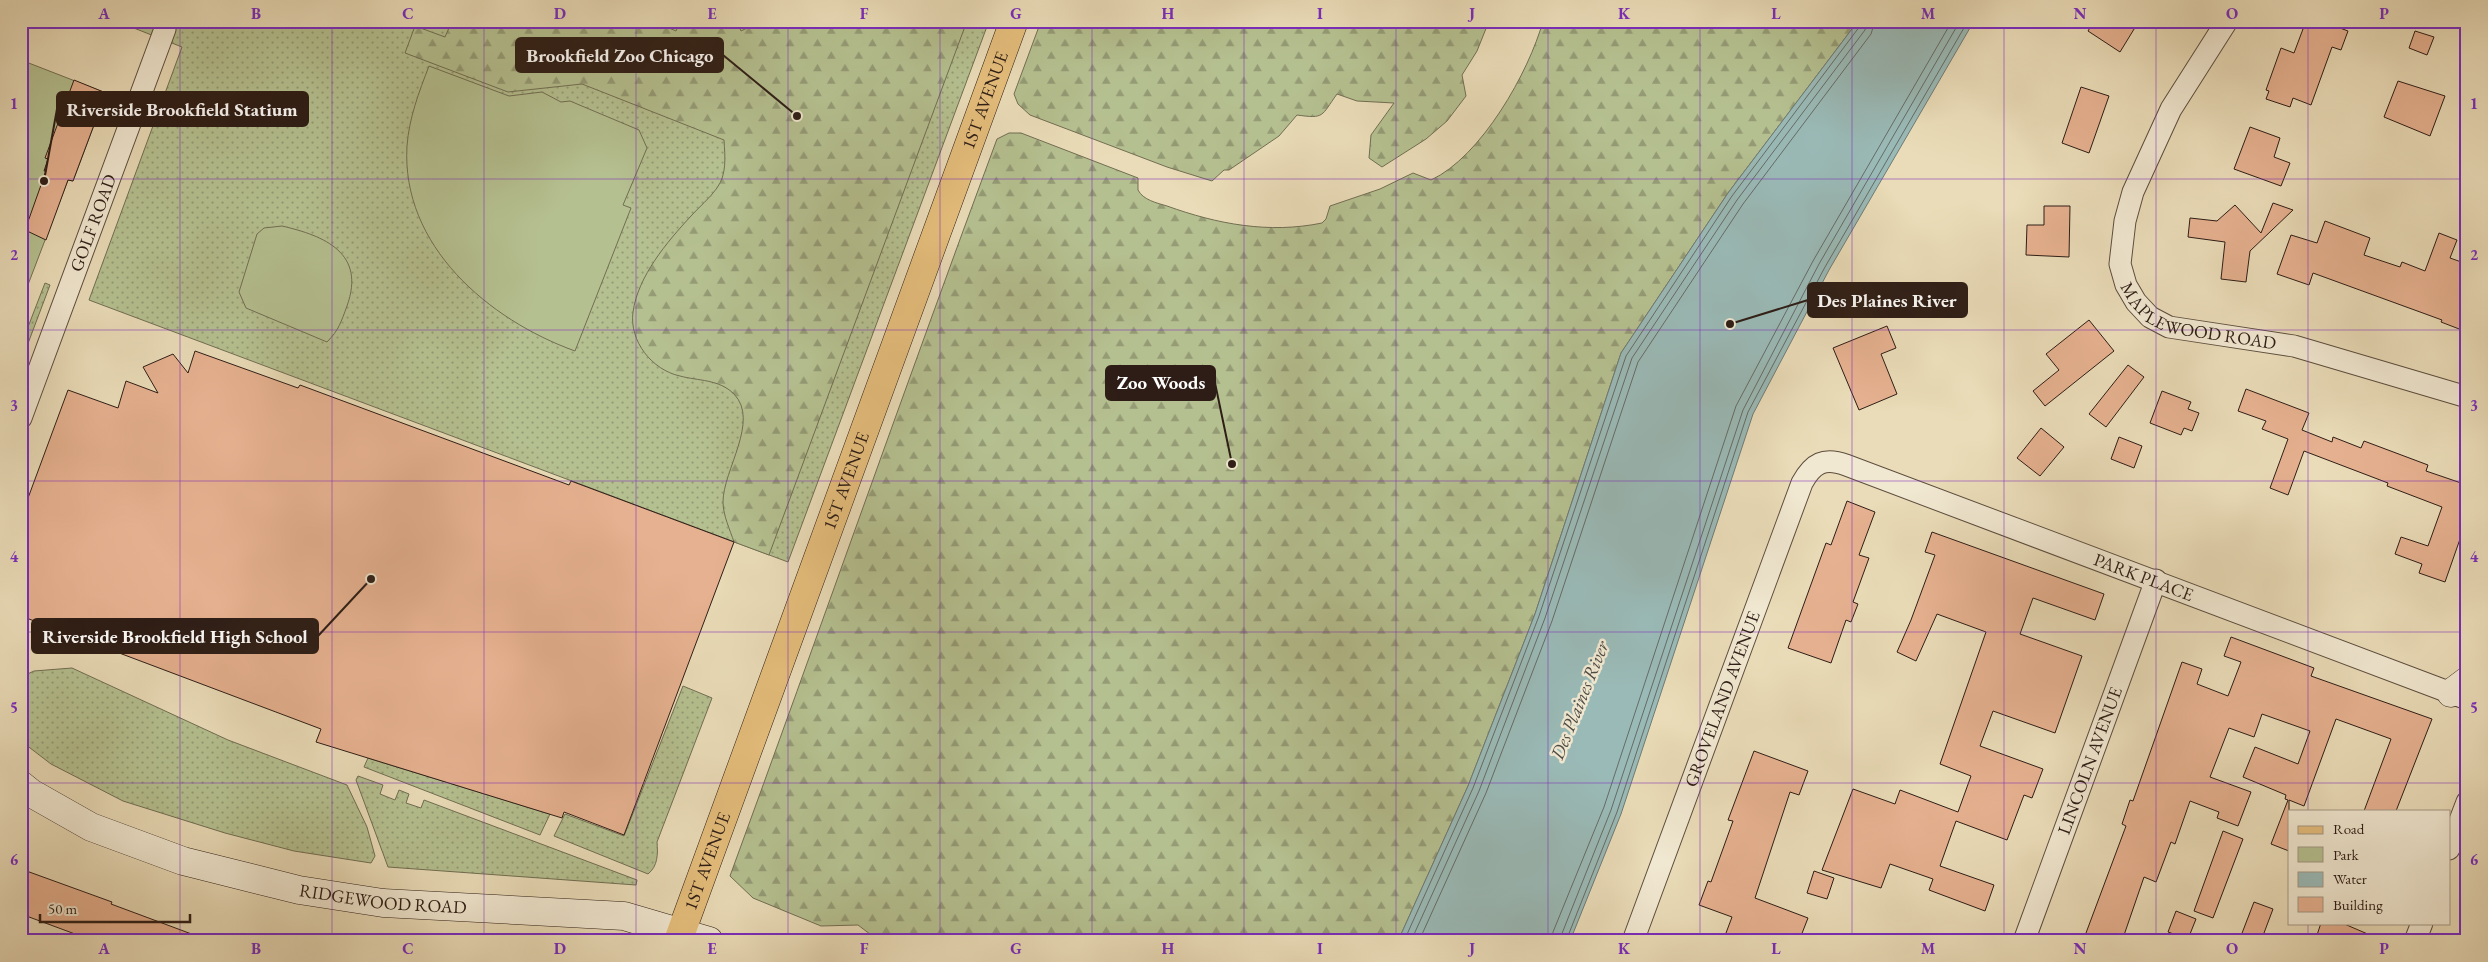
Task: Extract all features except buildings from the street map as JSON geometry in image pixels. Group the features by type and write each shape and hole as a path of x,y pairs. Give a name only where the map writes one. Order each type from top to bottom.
{"main road":[{"name":"1ST AVENUE","path":"680,936 1014,21"}],"street":[{"name":"MAPLEWOOD ROAD","path":"2227,21 2171,109 2133,192 2125,221 2120,264 2126,285 2136,302 2150,317 2169,328 2294,346 2467,397"},
{"name":"GOLF ROAD","path":"21,418 165,29"},
{"name":"PARK PLACE","path":"1820,462 1828,460 1846,465 2461,691"},
{"name":"GROVELAND AVENUE","path":"1633,941 1802,484 1812,467 1820,462"},
{"name":"LINCOLN AVENUE","path":"2024,941 2156,580"},
{"name":"RIDGEWOOD ROAD","path":"21,785 31,794 91,827"},
{"name":"RIDGEWOOD ROAD","path":"21,801 183,861 299,890 384,903 624,916 680,936 709,941"},
{"path":"2450,846 2467,802"},
{"path":"2415,941 2422,924"}],"green space":[{"path":"116,21 989,21 788,562 89,300 182,47"},
{"path":"452,21 653,21 676,31 680,21 737,21 741,31 761,21 967,21 769,555 734,542 724,512 723,502 728,475 742,432 743,418 741,405 734,394 722,386 708,381 680,376 660,368 644,353 635,333 633,323 636,299 641,285 655,260 663,248 720,183 725,165 724,140 582,84 508,92 405,53 415,26 445,37"},
{"path":"1041,21 1489,21 1477,51 1462,75 1466,96 1447,121 1426,139 1382,167 1369,158 1371,135 1394,103 1357,101 1337,94 1322,114 1318,116 1297,115 1279,136 1229,170 1224,170 1212,181 1167,167 1030,115 1018,104 1014,94"},
{"path":"1543,21 1858,21 1728,193 1621,353 1535,614 1468,786 1398,941 879,941 858,925 821,926 753,898 730,876 997,139 1009,133 1021,133 1138,178 1138,190 1147,199 1205,218 1243,225 1282,228 1322,223 1326,219 1330,206 1380,189 1413,173 1431,180 1450,169 1468,153 1485,133 1515,88 1527,64"},
{"path":"21,60 106,93 73,181 68,180 21,303"},
{"path":"429,66 509,96 542,92 561,102 570,101 639,130 647,148 623,205 631,208 575,351 543,337 512,320 482,299 456,274 435,247 419,216 409,182 407,146 412,115"},
{"path":"282,226 313,235 338,250 346,260 351,273 351,288 347,306 337,330 327,342 246,308 239,292 257,234 264,228"},
{"path":"45,283 50,285 21,362 21,345"},
{"path":"72,668 228,740 347,785 367,827 375,856 371,863 294,851 225,833 123,801 51,764 21,741 21,677 34,671"},
{"path":"683,686 712,698 657,842 657,860 651,871 648,874 554,836 565,814 624,836"},
{"path":"368,758 550,814 540,835 364,767"},
{"path":"358,776 383,785 380,794 395,800 399,790 409,794 406,803 421,808 424,800 637,880 636,885 388,867 356,780"}],"water":[{"path":"1858,21 1974,21 1829,270 1753,414 1621,814 1570,941 1398,941 1468,786 1535,614 1621,353 1728,193"}],"place":[{"name":"Brookfield Zoo Chicago","path":"797,116"},
{"name":"Riverside Brookfield Statium","path":"44,181"},
{"name":"Des Plaines River","path":"1730,324"},
{"name":"Zoo Woods","path":"1232,464"},
{"name":"Riverside Brookfield High School","path":"371,579"}]}
